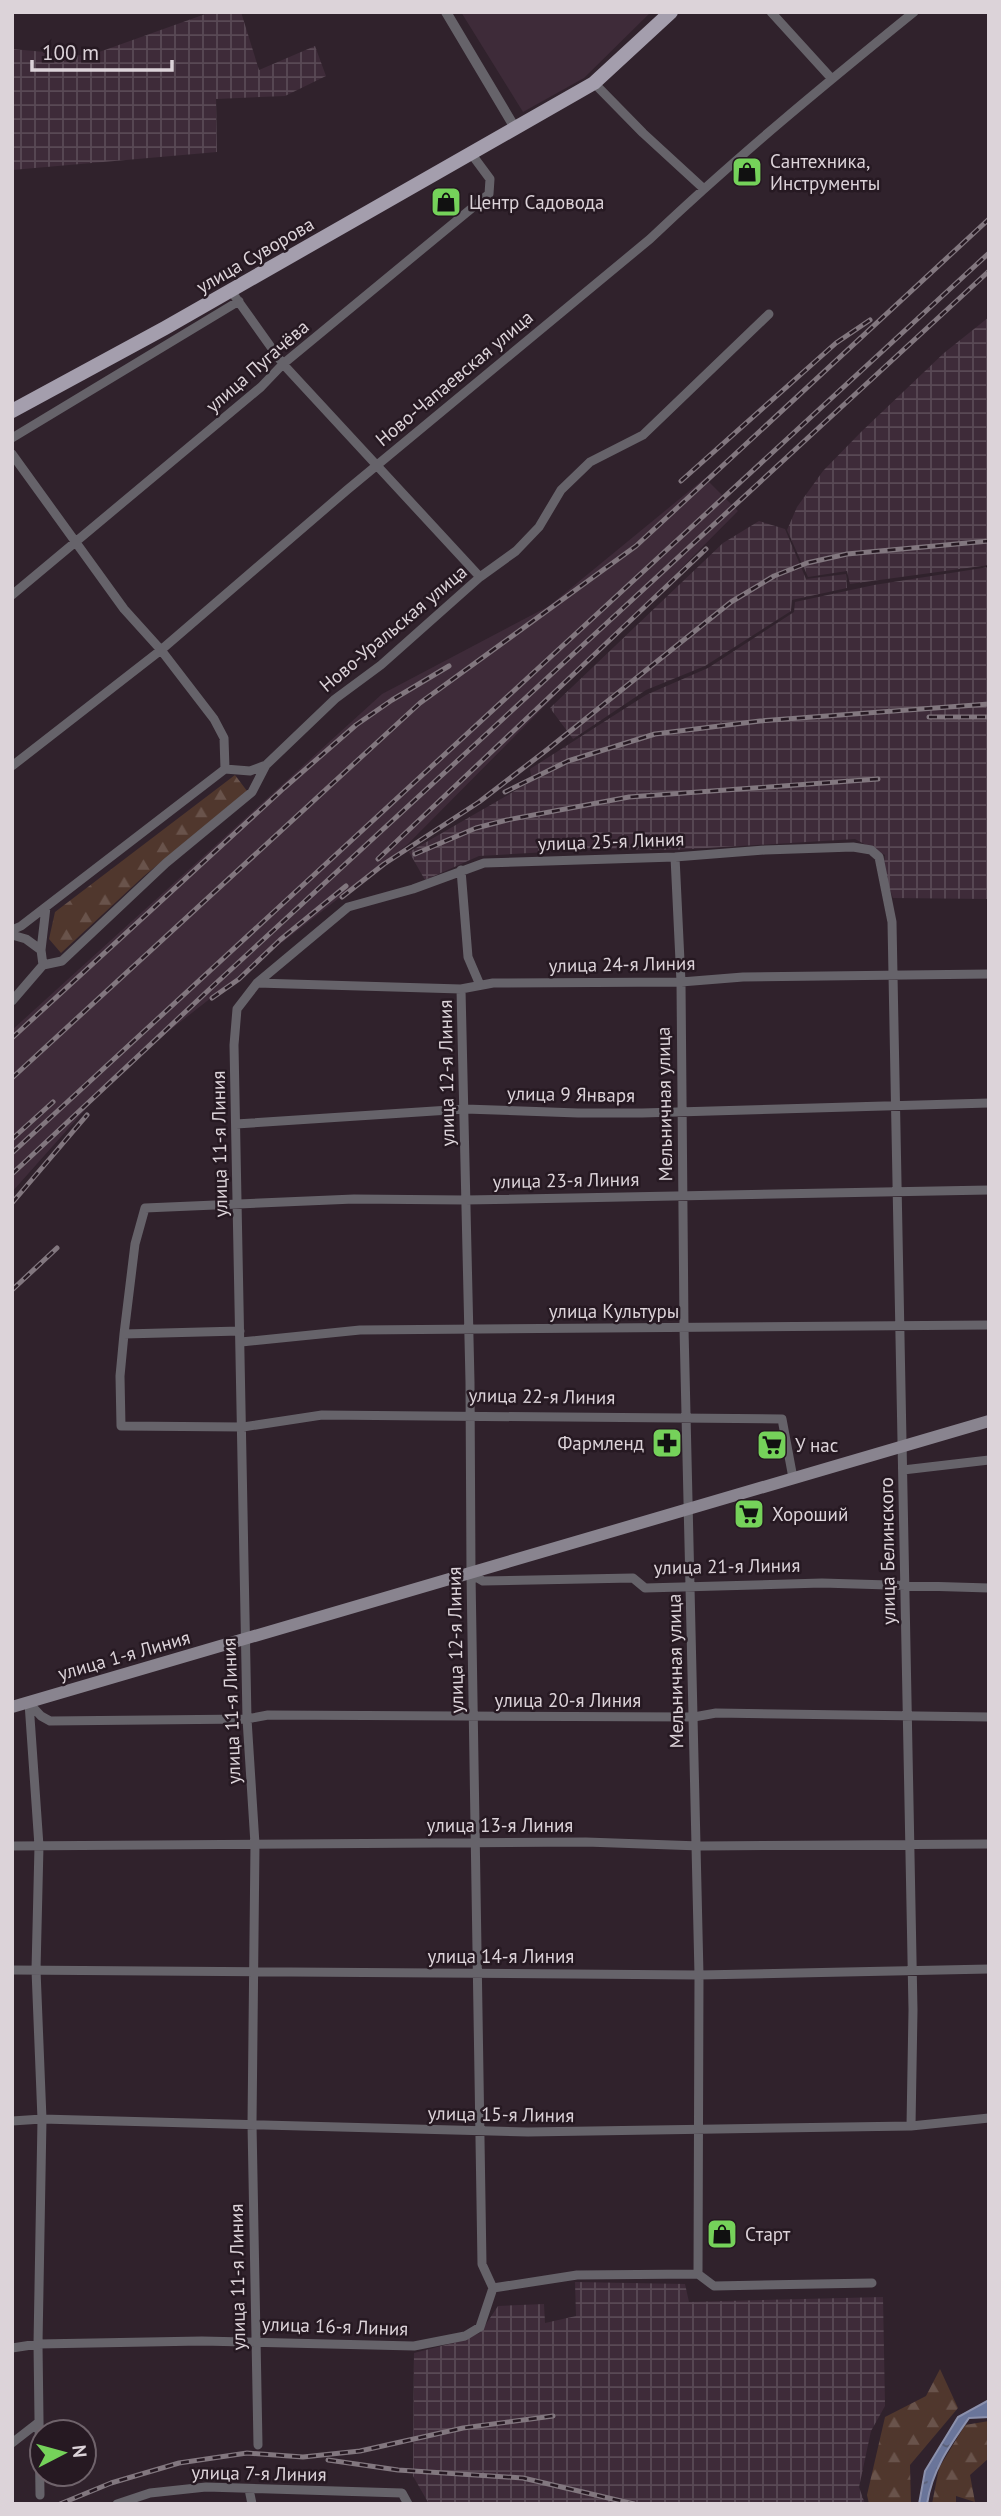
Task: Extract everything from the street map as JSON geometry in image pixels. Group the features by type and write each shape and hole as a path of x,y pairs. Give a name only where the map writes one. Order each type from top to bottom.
{"main road":[{"name":"улица Суворова","path":"12,411 234,296 470,152 594,83 671,12"},
{"path":"689,1509 989,1420"},
{"name":"улица 21-я Линия","path":"246,1639 689,1509"},
{"name":"улица 1-я Линия","path":"12,1707 246,1639"}],"street":[{"path":"446,12 515,128"},
{"path":"771,12 832,79"},
{"name":"Ново-Чапаевская улица","path":"12,766 161,650 377,465 650,239 704,189 914,12"},
{"path":"594,83 704,189"},
{"name":"улица Пугачёва","path":"12,595 261,387 283,364 489,194 490,179 470,152"},
{"path":"12,438 234,296 283,364 480,577"},
{"name":"Ново-Уральская улица","path":"43,965 62,961 166,863 251,792 266,765 335,699 381,665 480,577 516,551 539,527 561,490 590,462 643,435 769,314"},
{"path":"12,454 124,609 161,650 214,719 224,738 226,769"},
{"path":"41,950 12,932 226,769 250,771 266,765"},
{"name":"улица 25-я Линия","path":"257,983 348,908 413,890 484,863 674,857 853,847 871,850 879,857 890,910 894,975"},
{"name":"Мельничная улица","path":"674,857 681,982 684,1328 699,1975 698,2274"},
{"path":"461,870 468,957 480,985"},
{"path":"12,1001 43,965 41,950 46,907"},
{"name":"улица 24-я Линия","path":"257,983 461,989 493,983 681,982 743,977 989,974"},
{"name":"улица Белинского","path":"894,975 912,1971 911,2126"},
{"name":"улица 11-я Линия","path":"257,983 237,1009 234,1045 247,1718 255,1844 252,2124 258,2445"},
{"name":"улица 12-я Линия","path":"461,989 482,2264 493,2288"},
{"name":"улица 9 Января","path":"236,1124 465,1109 578,1113 989,1104"},
{"name":"улица 23-я Линия","path":"124,1334 135,1244 145,1208 354,1199 465,1200 989,1190"},
{"name":"улица Культуры","path":"241,1342 360,1330 989,1325"},
{"path":"124,1334 240,1331"},
{"name":"улица 22-я Линия","path":"124,1334 120,1376 121,1426 243,1427 322,1415 782,1419 793,1478"},
{"path":"903,1470 989,1460"},
{"name":"улица 21-я Линия","path":"471,1574 483,1581 633,1578 645,1588 822,1583 989,1588"},
{"path":"29,1703 39,1846 36,1970 42,2119 39,2418"},
{"name":"улица 20-я Линия","path":"29,1703 50,1721 247,1718 268,1714 694,1717 716,1713 989,1717"},
{"name":"улица 13-я Линия","path":"12,1846 586,1842 695,1846 989,1844"},
{"name":"улица 14-я Линия","path":"12,1970 699,1975 989,1969"},
{"name":"улица 15-я Линия","path":"12,2121 42,2119 528,2132 911,2126 989,2118"},
{"path":"493,2288 577,2275 698,2274 714,2286 872,2283"},
{"name":"улица 16-я Линия","path":"12,2348 38,2344 255,2341 414,2346 465,2336 480,2327 493,2288"},
{"path":"12,2443 28,2431"},
{"name":"улица 7-я Линия","path":"117,2504 150,2493 206,2487 402,2493 408,2504"},
{"path":"40,2488 40,2495"},
{"path":"249,2489 252,2504"}],"shaded area":[{"path":"211,12 241,12 259,70 315,46 326,76 285,96 216,99 217,152 12,170 12,49 88,56"},
{"path":"461,12 651,12 584,78 523,112"},
{"path":"989,317 989,565 850,584 847,571 808,577 787,530 797,507 823,471 861,432 944,353"},
{"path":"705,478 738,511 408,844 124,1066 12,1192 12,1030 382,694 549,606"},
{"path":"759,521 785,529 806,579 846,574 847,588 792,600 791,611 705,666 646,690 573,739 550,708 723,543"},
{"path":"989,567 989,899 893,898 883,871 885,855 855,839 674,850 599,849 479,856 425,880 409,852 532,781 530,769 646,695 708,668 794,612 795,602 874,585"},
{"path":"575,2282 685,2284 689,2302 883,2297 885,2406 871,2431 859,2487 865,2504 429,2504 413,2476 414,2353 461,2341 480,2333 498,2306 544,2304 545,2323 576,2316"}],"green space":[{"path":"235,775 247,791 144,876 61,953 49,939 55,912"},
{"path":"940,2369 958,2408 910,2465 911,2504 869,2504 867,2495 885,2417 926,2396"},
{"path":"989,2421 989,2458 970,2475 975,2502 956,2496 956,2504 932,2504 939,2468 965,2425"}],"water":[{"path":"989,2400 989,2417 969,2418 937,2469 927,2504 919,2504 925,2471 958,2417"}],"railway":[{"path":"12,1078 420,703 636,546 989,219"},
{"path":"12,1153 989,253"},
{"path":"12,1174 989,271"},
{"path":"681,481 836,343 870,320"},
{"path":"342,897 384,864 479,802 731,602 774,576 807,563 847,554 989,541"},
{"path":"378,859 706,549"},
{"path":"12,1038 356,725 449,666"},
{"path":"505,792 568,761 655,734 760,721 989,704"},
{"path":"929,717 989,717"},
{"path":"415,854 476,828 629,797 878,779"},
{"path":"212,998 239,979 280,940 346,886"},
{"path":"12,1139 53,1102"},
{"path":"12,1203 87,1115"},
{"path":"12,1290 57,1248"},
{"path":"60,2504 111,2483 179,2463 247,2453 303,2457 360,2451 463,2428 553,2416"},
{"path":"328,2460 398,2470 523,2478 634,2504"}],"place":[{"name":"Сантехника, Инструменты","path":"747,172"},
{"name":"Центр Садовода","path":"446,202"},
{"name":"Фармленд","path":"667,1443"},
{"name":"У нас","path":"772,1445"},
{"name":"Хороший","path":"749,1514"},
{"name":"Cтарт","path":"722,2234"}]}
